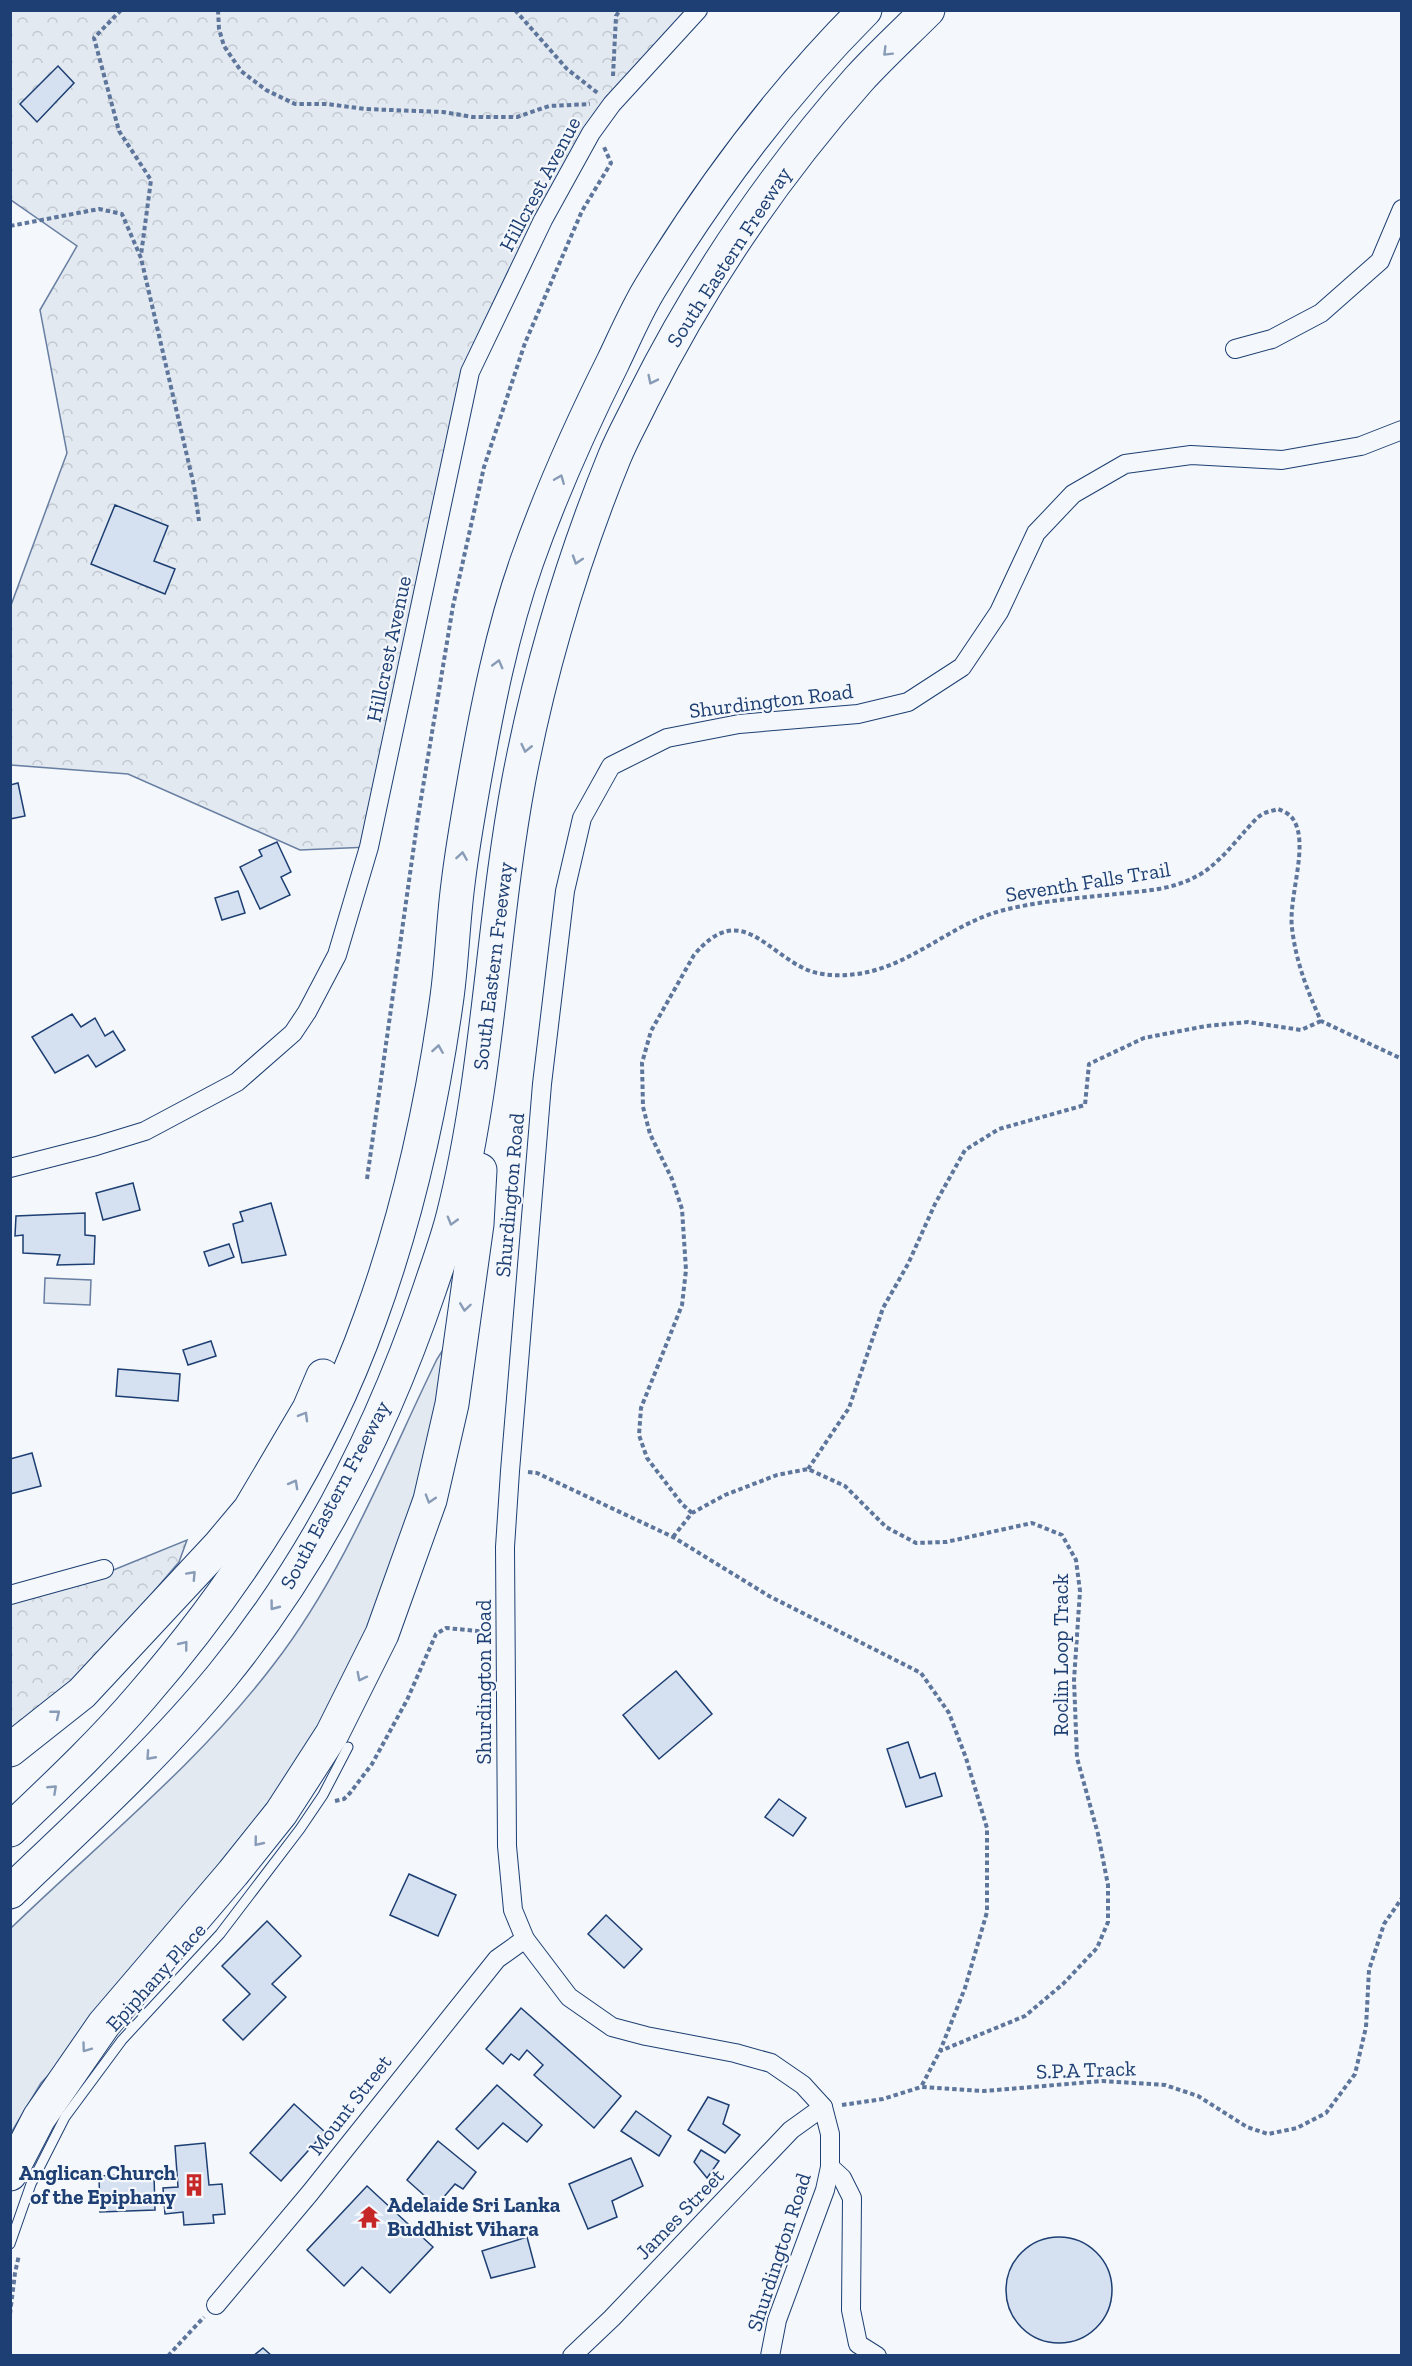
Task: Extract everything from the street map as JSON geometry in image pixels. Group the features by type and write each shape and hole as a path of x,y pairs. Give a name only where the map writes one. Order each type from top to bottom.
{"highway":[{"name":"South Eastern Freeway","path":"10,1830 65,1778 140,1699 208,1615 273,1521 328,1421 370,1321 404,1216 428,1107 447,997 458,885 475,779 495,672 526,563 572,448 647,292 709,198 776,109 865,10"},
{"name":"South Eastern Freeway","path":"10,1892 144,1763 222,1675 288,1588 377,1425 418,1323 453,1218 475,1105 501,888 518,788 545,665 578,555 616,453 667,350 731,246 789,165 861,77 928,10"},
{"path":"14,2164 55,2092 111,2015 224,1884 281,1812 336,1726 387,1624 430,1500 452,1404 477,1224 489,998"},
{"path":"10,1750 82,1693 219,1546 250,1509 309,1409 351,1310 428,1107"}],"street":[{"name":"Hillcrest Avenue","path":"12,1164 96,1146 145,1131 237,1082 293,1033 307,1012 337,955 369,847 470,372 543,220 591,133 612,104 698,10"},
{"path":"1235,349 1272,339 1321,313 1380,261 1401,209"},
{"name":"Shurdington Road","path":"770,2355 777,2320 825,2190 830,2167 830,2134 823,2107 802,2085 771,2063 735,2053 612,2027 569,1997 525,1939 513,1910 507,1846 506,1547 510,1471 542,1084 565,891 582,818 611,766 667,738 740,724 858,714 908,702 962,667 999,612 1036,533 1073,494 1125,464 1191,455 1282,460 1361,446 1401,430"},
{"path":"10,1595 104,1569"},
{"name":"Mount Street","path":"216,2304 306,2198 497,1959 525,1939"},
{"name":"James Street","path":"572,2355 612,2318 791,2130 823,2107"},
{"path":"830,2167 842,2178 852,2198 851,2310 858,2344 877,2355"}],"lane":[{"name":"Epiphany Place","path":"10,2244 39,2166 65,2117 148,2009 220,1934 300,1829 323,1795 348,1747"}],"path":[{"path":"122,10 94,38 119,131 151,180 141,258"},
{"path":"218,10 219,29 224,46 241,71 266,90 295,104 443,112 473,117 517,117 549,106 612,104"},
{"path":"514,10 567,69 612,104"},
{"path":"612,104 616,16 620,10"},
{"path":"367,1179 418,817 453,606 484,467 525,343 582,211 611,163 607,150 591,133"},
{"path":"10,226 99,209 122,214 141,258 194,486 198,521"},
{"name":"Seventh Falls Trail","path":"692,1513 682,1504 647,1458 639,1435 641,1408 682,1305 687,1270 681,1209 672,1179 650,1134 643,1107 642,1063 651,1031 694,954 703,944 717,934 736,930 760,938 810,971 840,976 869,972 906,958 966,924 1003,910 1161,889 1197,877 1223,854 1260,815 1278,809 1292,817 1299,832 1300,852 1294,883 1292,926 1299,969 1321,1021"},
{"path":"673,1537 692,1513 725,1495 777,1475 808,1468 849,1408 882,1308 908,1264 935,1204 965,1150 999,1129 1085,1105 1089,1064 1144,1038 1206,1026 1248,1022 1301,1029 1321,1021 1401,1059"},
{"name":"Roclin Loop Track","path":"808,1468 845,1486 886,1527 916,1543 946,1542 1032,1523 1062,1535 1076,1560 1080,1591 1074,1680 1077,1758 1098,1834 1108,1885 1108,1922 1097,1948 1062,1984 1024,2016 940,2051"},
{"path":"510,1471 537,1473 673,1537 769,1596 921,1673 949,1713 966,1758 987,1828 987,1912 965,1988 940,2051 921,2086 883,2098 823,2107"},
{"path":"330,1808 335,1801 350,1793 372,1764 407,1700 436,1634 446,1628 507,1633"},
{"path":"323,1795 335,1801"},
{"name":"S.P.A Track","path":"921,2086 984,2091 1103,2080 1165,2085 1198,2096 1247,2127 1268,2134 1297,2128 1326,2113 1355,2074 1366,2027 1369,1970 1384,1924 1401,1898"},
{"path":"10,2314 20,2252"},
{"path":"168,2355 216,2304"}],"green space":[{"path":"11,11 698,11 603,116 470,372 369,847 300,850 128,774 11,765 10,608 67,453 40,310 77,246 11,200"},
{"path":"45,1278 91,1280 90,1305 44,1303"},
{"path":"448,1342 443,1376 409,1531 338,1697 275,1794 67,2056 41,2083 11,2133 11,1928 148,1801 214,1735 274,1664 299,1629 343,1555 437,1359"},
{"path":"187,1540 179,1562 92,1664 11,1732 10,1603 106,1573"}],"building":[{"path":"58,66 74,83 37,122 20,104"},
{"path":"115,505 168,526 154,561 175,569 165,594 91,564"},
{"path":"18,783 25,816 10,819 10,785"},
{"path":"277,842 291,872 281,877 290,895 260,909 240,867 262,856 259,850"},
{"path":"238,891 245,913 222,920 215,898"},
{"path":"72,1014 81,1027 95,1018 105,1036 113,1031 125,1050 96,1067 88,1055 55,1073 32,1037"},
{"path":"133,1183 140,1210 103,1220 96,1193"},
{"path":"271,1203 286,1255 242,1263 233,1224 243,1221 240,1212"},
{"path":"85,1213 85,1235 95,1236 94,1264 57,1265 60,1255 23,1253 23,1235 15,1236 16,1216"},
{"path":"229,1244 234,1257 209,1266 204,1252"},
{"path":"211,1341 216,1356 188,1365 183,1350"},
{"path":"118,1369 180,1374 178,1401 116,1396"},
{"path":"32,1453 41,1486 10,1494 10,1459"},
{"path":"676,1671 712,1714 659,1759 623,1715"},
{"path":"908,1742 920,1778 935,1773 942,1796 906,1807 887,1749"},
{"path":"779,1799 806,1818 793,1836 765,1817"},
{"path":"409,1874 456,1895 438,1936 390,1915"},
{"path":"606,1915 642,1949 624,1968 588,1934"},
{"path":"267,1921 301,1956 272,1984 286,1997 243,2040 223,2020 250,1994 222,1966"},
{"path":"521,2008 621,2096 594,2128 534,2075 543,2065 527,2050 519,2060 511,2054 503,2064 486,2049"},
{"path":"497,2085 542,2125 527,2142 503,2123 478,2149 456,2129"},
{"path":"708,2097 729,2105 723,2124 740,2135 725,2153 688,2130"},
{"path":"294,2104 325,2132 281,2181 250,2153"},
{"path":"636,2111 671,2136 659,2156 621,2131"},
{"path":"438,2141 476,2172 463,2189 455,2184 436,2206 407,2180"},
{"name":"Anglican Church of the Epiphany","path":"205,2143 209,2185 222,2184 225,2214 213,2215 214,2223 184,2225 183,2212 165,2214 163,2188 178,2187 175,2146"},
{"path":"701,2150 719,2161 707,2178 694,2162"},
{"path":"631,2158 643,2186 612,2201 617,2217 588,2229 569,2184"},
{"path":"154,2174 155,2210 100,2212 99,2176"},
{"name":"Adelaide Sri Lanka Buddhist Vihara","path":"367,2186 433,2247 390,2293 362,2267 344,2286 307,2250"},
{"path":"527,2237 535,2267 491,2278 482,2251"},
{"path":"1059,2237 1079,2241 1096,2253 1108,2270 1112,2290 1108,2310 1096,2327 1079,2339 1059,2343 1039,2339 1022,2327 1010,2310 1006,2290 1010,2270 1022,2253 1039,2241"},
{"path":"263,2348 272,2356 253,2356"}],"place":[{"name":"Anglican Church of the Epiphany","path":"194,2185"},
{"name":"Adelaide Sri Lanka Buddhist Vihara","path":"369,2217"}]}
